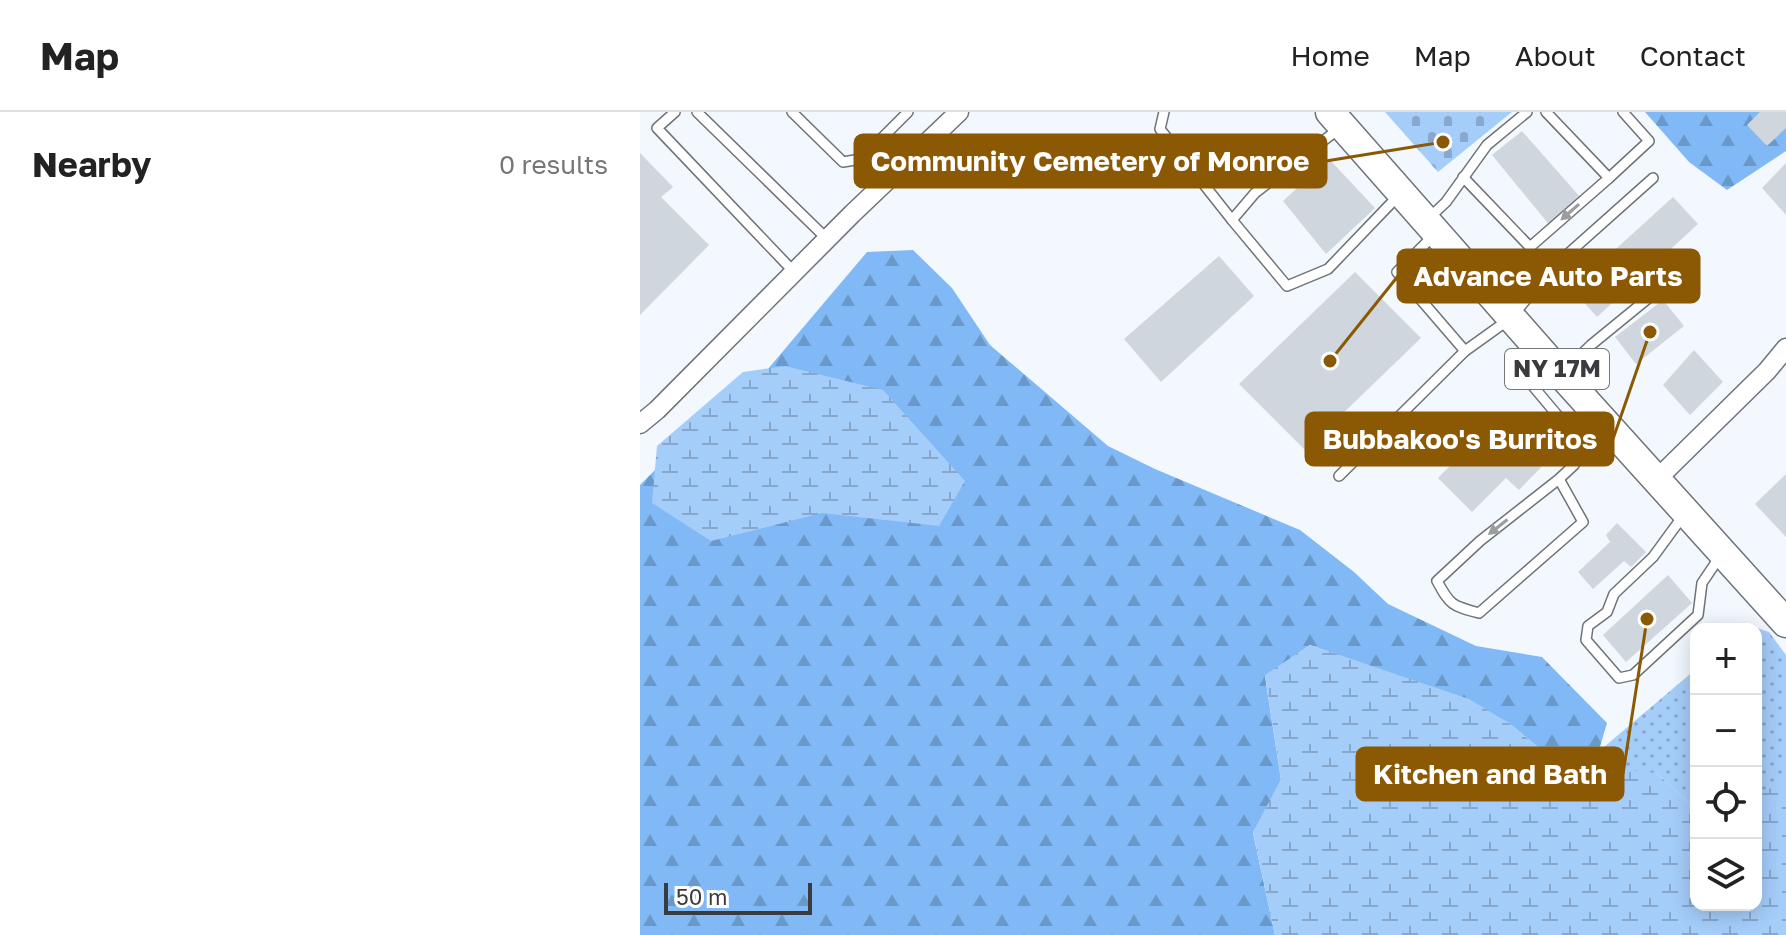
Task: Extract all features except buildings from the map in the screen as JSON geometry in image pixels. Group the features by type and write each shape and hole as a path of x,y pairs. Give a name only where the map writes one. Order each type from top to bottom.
{"main road":[{"name":"NY 17M","path":"1336,119 1786,623"}],"street":[{"path":"640,424 959,112"},
{"path":"1656,480 1767,371 1786,348"}],"lane":[{"path":"675,112 657,128 794,272"},
{"path":"697,112 827,239"},
{"path":"792,112 843,162 861,159 908,112"},
{"path":"1164,112 1160,129 1287,286 1328,269 1401,192"},
{"path":"1465,351 1397,272 1487,145 1527,112"},
{"path":"1546,112 1609,178"},
{"path":"1463,177 1530,247 1649,141 1623,112"},
{"path":"1232,220 1255,193 1336,119"},
{"path":"1339,476 1465,351 1511,318 1551,269 1653,178"},
{"path":"1584,447 1527,379 1591,345 1651,296"},
{"path":"1559,479 1583,522 1479,613 1447,601 1437,581 1480,541 1559,479 1574,465 1584,447 1608,426"},
{"path":"1685,513 1653,557 1614,594 1607,612 1588,626 1586,640 1619,678 1633,675 1698,615 1702,583 1722,554"}],"green space":[{"path":"1385,112 1512,112 1438,172"},
{"path":"1645,112 1786,112 1786,151 1727,190 1689,162"},
{"path":"913,250 952,288 990,345 1108,446 1300,530 1354,572 1388,604 1476,646 1542,657 1607,723 1599,750 1571,775 1509,723 1310,645 1265,676 1281,780 1253,833 1275,935 640,935 640,485 670,455 756,383 867,252"},
{"path":"785,366 883,390 965,481 939,526 822,513 711,541 652,503 657,446 743,372"},
{"path":"1762,630 1769,632 1786,655 1786,935 1762,895"},
{"path":"1310,645 1469,699 1509,723 1570,774 1599,767 1656,773 1690,804 1690,911 1762,911 1762,794 1774,786 1786,784 1786,935 1275,935 1253,832 1281,780 1265,675"},
{"path":"1690,674 1690,804 1656,773 1571,775"}],"place":[{"name":"Community Cemetery of Monroe","path":"1443,142"},
{"name":"Bubbakoo's Burritos","path":"1650,332"},
{"name":"Advance Auto Parts","path":"1330,361"},
{"name":"Kitchen and Bath","path":"1647,619"}]}
